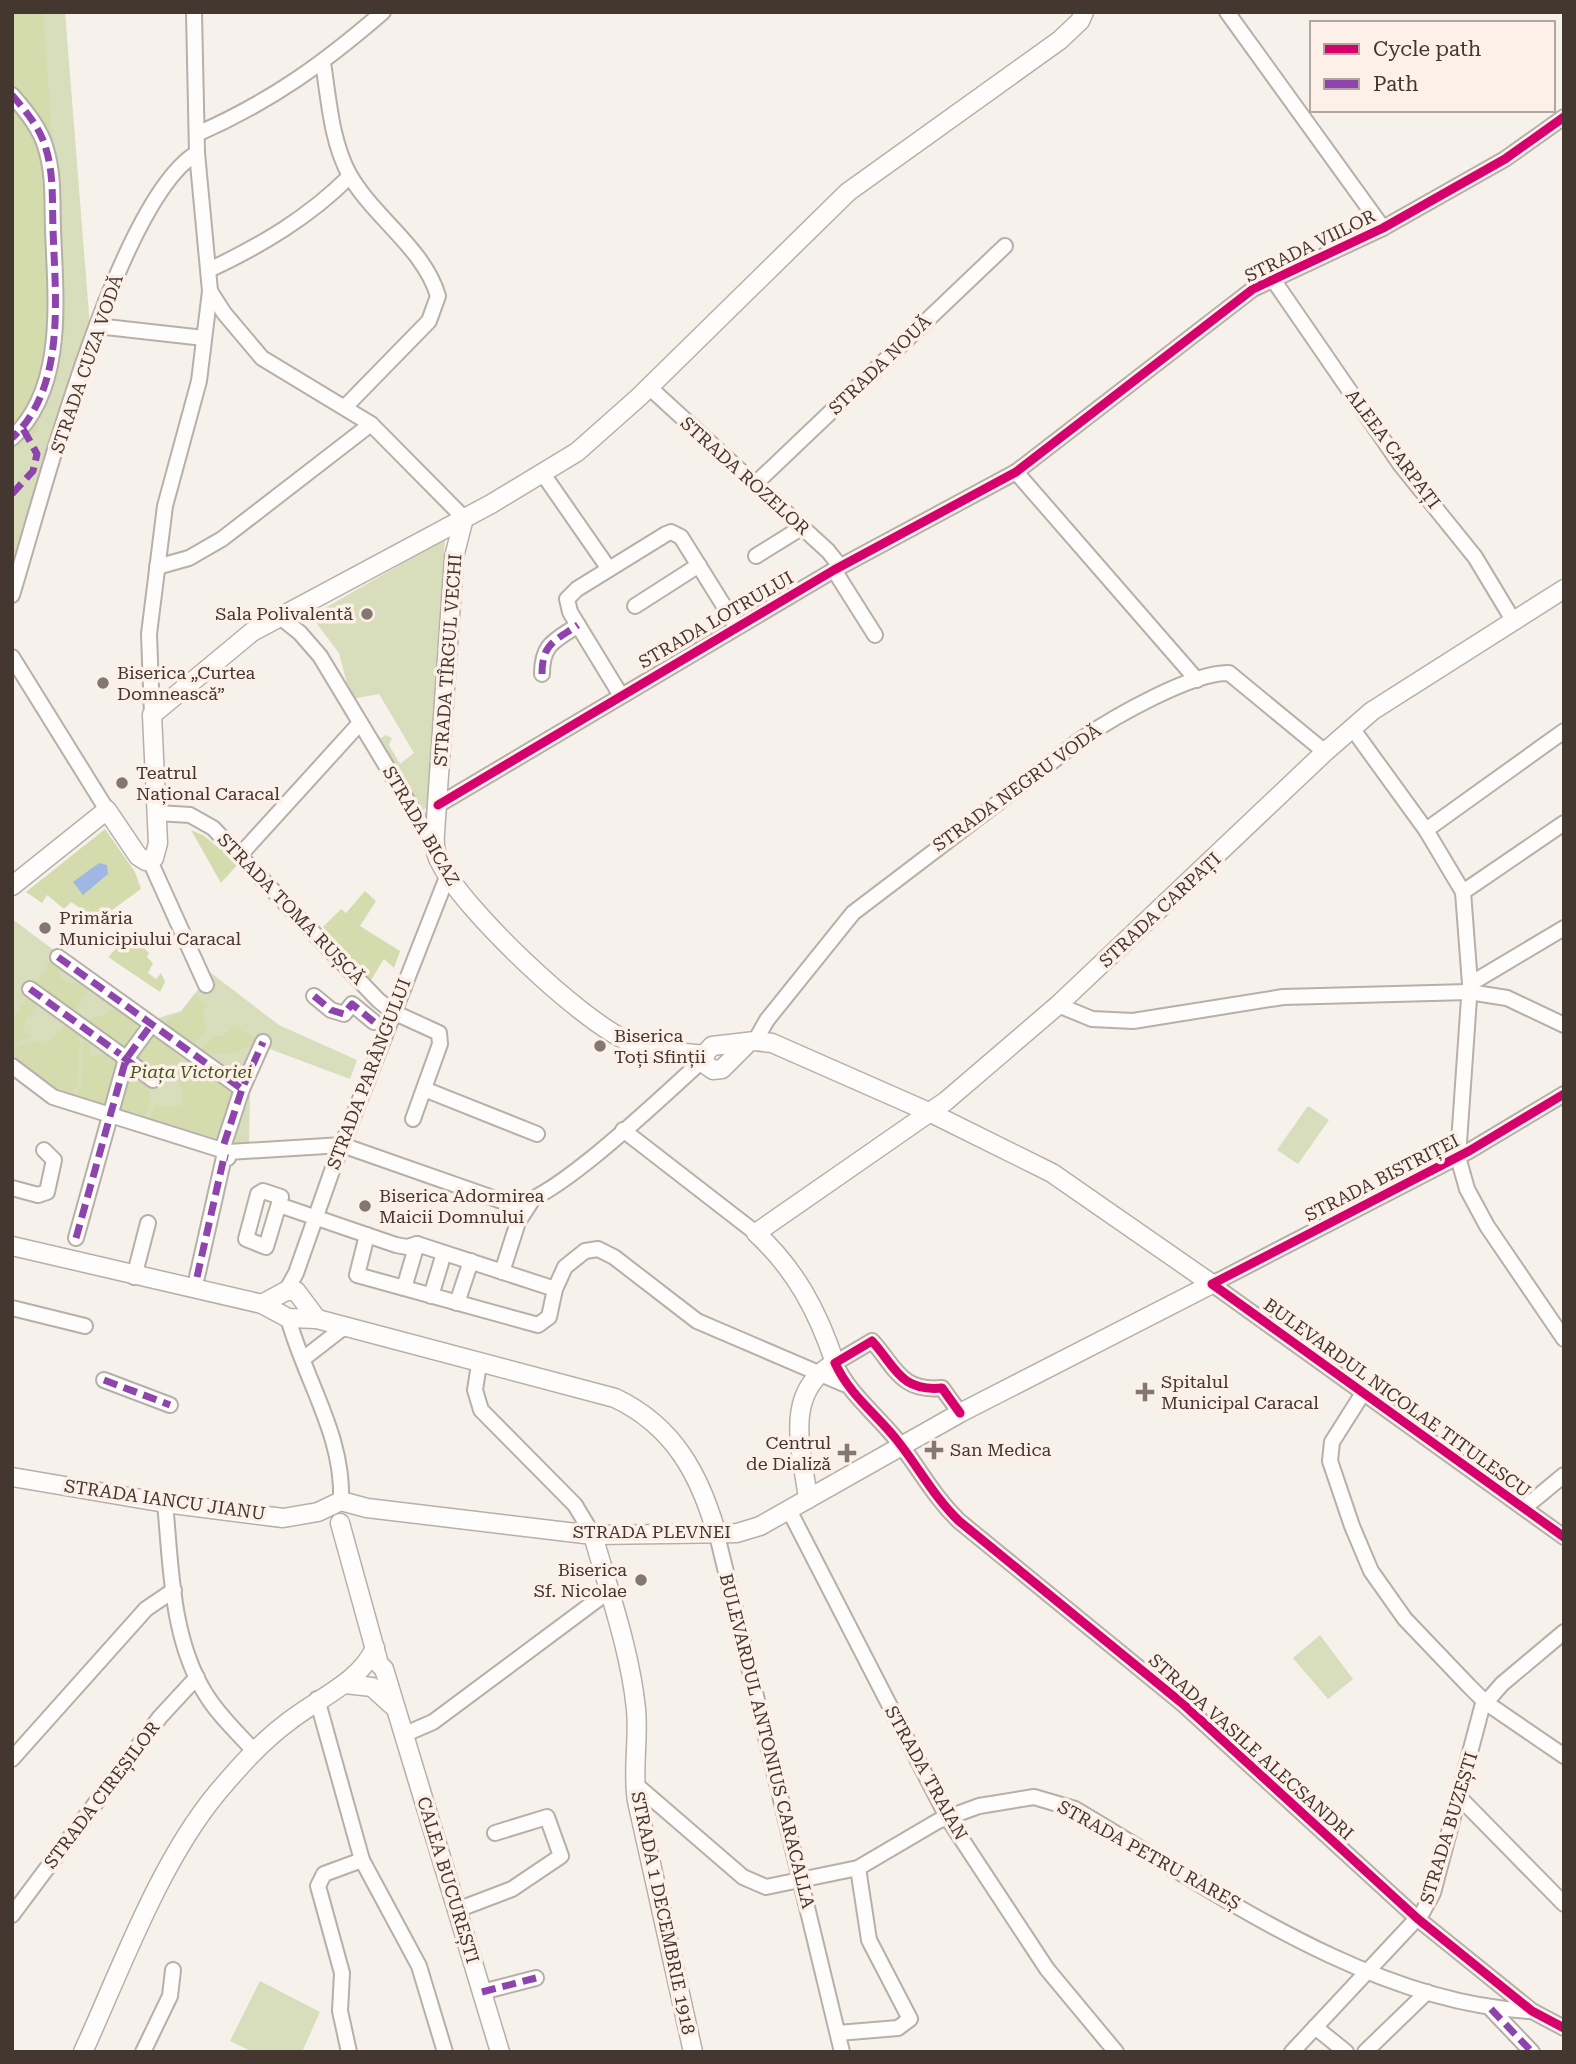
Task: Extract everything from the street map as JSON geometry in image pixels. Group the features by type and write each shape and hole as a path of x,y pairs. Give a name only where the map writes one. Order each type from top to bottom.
{"main road":[{"path":"12,886 107,810 138,856 150,861 158,850 152,715 239,642 279,616 543,474 589,443 848,192 1060,40 1080,22 1084,12"},
{"name":"STRADA TÎRGUL VECHI","path":"434,845 454,557 464,517"},
{"name":"STRADA CARPAȚI","path":"756,1233 931,1113 1058,1005 1352,728 1407,686 1564,589"},
{"path":"418,820 431,819 437,810"},
{"name":"STRADA BICAZ","path":"434,845 447,877 491,929 574,1004 614,1034 645,1046 707,1061"},
{"name":"BULEVARDUL NICOLAE TITULESCU","path":"707,1061 712,1045 725,1052 752,1041 772,1043 814,1060 931,1113 1052,1173 1212,1284"},
{"path":"756,1233 773,1249 805,1291 817,1311 835,1363 818,1374 802,1399 798,1418 808,1499"},
{"name":"BULEVARDUL ANTONIUS CARACALLA","path":"12,1246 134,1277 262,1304 294,1307 343,1328 597,1392 631,1406 648,1417 674,1441 692,1468 717,1535"},
{"name":"STRADA PLEVNEI","path":"343,1514 593,1535 717,1535 749,1530 960,1413 1212,1284"},
{"name":"STRADA IANCU JIANU","path":"12,1477 165,1503 283,1518 343,1514"},
{"path":"83,2052 176,1854 201,1813 254,1751 317,1699 372,1670 343,1514"},
{"name":"STRADA 1 DECEMBRIE 1918","path":"593,1535 633,1682 637,1723 634,1783 693,2052"},
{"name":"CALEA BUCUREȘTI","path":"372,1670 395,1709 500,2052"}],"street":[{"path":"152,715 149,634 165,506 196,394 210,291 197,153 194,12"},
{"path":"197,134 262,103 324,63 383,12"},
{"path":"1227,12 1383,228"},
{"path":"324,63 334,132 350,176 427,271 438,296 429,321 345,407"},
{"path":"12,95 27,113 46,147 52,178 55,322 42,390 19,431 12,438"},
{"name":"STRADA VIILOR","path":"1016,472 1092,416 1226,308 1272,278 1383,228 1505,159 1564,117"},
{"name":"STRADA CUZA VODĂ","path":"12,595 97,326 124,260 148,212 175,171 197,153"},
{"path":"209,270 273,238 332,194 350,176"},
{"name":"STRADA NOUĂ","path":"755,484 1005,246"},
{"name":"ALEEA CARPAȚI","path":"1272,278 1392,453 1475,556 1513,620"},
{"path":"210,291 230,322 262,358 371,424 464,517"},
{"path":"97,326 204,338"},
{"name":"STRADA ROZELOR","path":"649,387 828,551 875,635"},
{"path":"157,567 189,558 222,539 371,424"},
{"path":"1016,472 1197,680"},
{"name":"STRADA LOTRULUI","path":"437,810 620,694 837,568 1016,472"},
{"path":"543,474 609,569"},
{"path":"756,556 801,528"},
{"path":"620,694 578,625 567,599 577,589 666,534 676,533 737,627"},
{"path":"635,606 699,565"},
{"name":"STRADA BICAZ","path":"279,616 316,650 434,845"},
{"path":"542,674 542,658 548,646 578,625"},
{"path":"12,657 107,810"},
{"name":"STRADA NEGRU VODĂ","path":"752,1041 827,944 868,899 1104,724 1197,680 1218,673 1228,673 1239,679 1325,752"},
{"path":"241,854 360,723"},
{"path":"1352,728 1426,830 1463,892 1469,988 1458,1157 1467,1189 1487,1226 1564,1339"},
{"path":"1426,830 1564,731"},
{"name":"STRADA TOMA RUȘCĂ","path":"157,813 181,813 202,820 241,854 329,951 393,1012"},
{"path":"1463,892 1564,823"},
{"path":"150,861 206,985"},
{"name":"STRADA PARÂNGULUI","path":"294,1307 296,1273 314,1217 447,877"},
{"path":"1469,988 1564,928"},
{"path":"58,957 242,1089"},
{"path":"1058,1005 1092,1019 1133,1021 1283,997 1469,988 1507,998 1564,1025"},
{"path":"30,989 153,1080"},
{"path":"314,996 331,1010 344,1014 352,1004 374,1022"},
{"path":"393,1012 431,1027 441,1038 413,1119"},
{"path":"76,1238 112,1116 123,1057 151,1024"},
{"path":"224,1144 242,1089 263,1042"},
{"path":"12,1066 53,1097 228,1152 342,1145 513,1205 531,1202 560,1184 678,1082 707,1061"},
{"path":"424,1089 537,1133"},
{"name":"STRADA BISTRIȚEI","path":"1212,1284 1458,1157 1564,1094"},
{"path":"623,1130 756,1233"},
{"path":"12,1188 38,1195 47,1192 54,1160 44,1150"},
{"path":"199,1277 226,1157 199,1277"},
{"path":"502,1272 518,1222 531,1202"},
{"path":"279,1205 367,1235 407,1247 417,1244 555,1289"},
{"path":"134,1277 148,1223"},
{"path":"367,1235 357,1275 538,1325 546,1321 555,1289 565,1267 585,1251 598,1249 614,1257 697,1321 844,1384"},
{"path":"404,1288 417,1244"},
{"path":"431,1296 444,1253"},
{"path":"457,1303 471,1262"},
{"name":"BULEVARDUL NICOLAE TITULESCU","path":"1212,1284 1564,1537"},
{"path":"294,1307 303,1359 339,1458 343,1514"},
{"path":"12,1308 85,1326"},
{"path":"303,1359 343,1328"},
{"path":"902,1446 844,1384 835,1363 872,1341 904,1379 916,1387 942,1388 960,1413"},
{"name":"STRADA 1 DECEMBRIE 1918","path":"480,1364 475,1390 481,1410 575,1504 593,1535"},
{"path":"104,1380 170,1405"},
{"path":"1363,1393 1337,1431 1330,1450 1330,1461 1371,1571 1398,1611 1485,1702 1564,1756"},
{"name":"STRADA VASILE ALECSANDRI","path":"902,1446 933,1493 959,1521 1184,1703 1418,1919 1532,2011 1564,2028"},
{"path":"1524,1508 1564,1475"},
{"path":"165,1503 174,1590 197,1678 210,1702 254,1751"},
{"name":"STRADA TRAIAN","path":"789,1510 947,1817 1047,1969 1116,2052"},
{"name":"BULEVARDUL ANTONIUS CARACALLA","path":"717,1535 842,2052"},
{"path":"12,1759 146,1609 174,1590"},
{"path":"403,1735 441,1717 609,1591"},
{"path":"1485,1702 1564,1632"},
{"name":"STRADA CIREȘILOR","path":"12,1915 160,1717 197,1678"},
{"path":"317,1699 362,1860 419,1966 445,2052"},
{"name":"STRADA BUZEȘTI","path":"1292,2052 1418,1919 1433,1893 1485,1702"},
{"name":"STRADA PETRU RAREȘ","path":"634,1783 743,1877 766,1887 858,1868 947,1817 1013,1798 1055,1800 1285,1931 1368,1970 1427,1992 1491,2009 1532,2011"},
{"path":"1459,1797 1564,1904"},
{"path":"457,1910 512,1889 561,1856 547,1817 495,1833"},
{"path":"349,2052 341,2011 342,1973 318,1886 324,1874 362,1860"},
{"path":"838,2033 898,2028 911,2020 869,1940 858,1868"},
{"path":"143,2052 170,1996 173,1970"},
{"path":"482,1993 536,1978"},
{"path":"1365,2052 1427,1992"},
{"path":"1491,2009 1532,2052"},
{"path":"1315,2027 1346,2052"}],"green space":[{"path":"12,12 65,12 90,327 12,582"},
{"path":"12,12 43,12 66,325 36,432 12,448"},
{"path":"445,539 428,807 419,812 376,741 386,735 392,738 389,745 400,764 414,753 379,694 351,699 339,653 311,616"},
{"path":"105,829 135,872 141,889 108,913 109,917 101,922 71,902 64,909 47,895 42,903 26,892"},
{"path":"191,830 203,835 238,864 221,883"},
{"path":"365,891 376,901 360,926 400,951 394,968 384,959 371,980 323,927 341,909 346,913"},
{"name":"Piața Victoriei","path":"12,919 149,1021 181,1011 211,973 279,1025 357,1060 350,1079 267,1048 250,1094 249,1145 228,1147 56,1092 12,1057"},
{"path":"130,934 149,953 147,957 153,963 148,973 156,979 161,973 165,982 160,992 108,957"},
{"path":"53,956 60,961 60,977 72,984 81,977 92,986 71,1016 33,988"},
{"path":"194,995 207,1006 202,1013 206,1029 194,1044 163,1022 181,1013"},
{"path":"29,996 42,998 25,1022 24,1032 31,1038 12,1043 12,1020"},
{"path":"117,1005 145,1026 126,1055 85,1026 91,1018 103,1016"},
{"path":"68,1021 80,1028 78,1083 72,1094 57,1088 12,1055 12,1048 35,1041 48,1044"},
{"path":"235,1026 259,1041 231,1053 217,1054 202,1050 212,1036 223,1036"},
{"path":"151,1028 186,1053 170,1074 160,1072 153,1076 130,1058"},
{"path":"83,1040 91,1045 89,1053 93,1057 109,1050 125,1060 111,1106 77,1094 81,1085"},
{"path":"127,1062 150,1079 148,1091 151,1103 145,1116 114,1106"},
{"path":"201,1065 239,1090 223,1140 149,1118 156,1103 164,1107 182,1105 178,1078 187,1068"},
{"path":"1308,1106 1329,1120 1298,1164 1277,1150"},
{"path":"1320,1635 1353,1679 1328,1699 1293,1658"},
{"path":"260,1981 320,2012 302,2052 253,2052 230,2041"}],"water":[{"path":"99,863 107,865 108,874 83,895 73,882"}],"marked path":[{"path":"12,95 36,127 49,159 55,282 54,339 50,367 42,393 30,417 12,438"},
{"path":"12,494 33,471 37,454 22,427"},
{"path":"542,674 547,649 578,625"},
{"path":"58,957 242,1089"},
{"path":"30,989 120,1054"},
{"path":"314,996 331,1010 344,1014 352,1004 374,1022"},
{"path":"76,1238 126,1059 151,1025"},
{"path":"224,1144 242,1089 263,1042"},
{"path":"123,1057 153,1080"},
{"path":"197,1277 224,1157 228,1158"},
{"path":"104,1380 170,1405"},
{"path":"482,1992 536,1978"},
{"path":"1491,2009 1532,2052"}],"cycle path":[{"path":"438,805 834,570 1016,472 1253,289 1383,228 1505,159 1564,117"},
{"path":"1564,1094 1469,1151 1212,1284 1564,1537"},
{"path":"960,1413 942,1388 917,1386 907,1381 872,1341 835,1363 855,1394 896,1439 959,1521 1183,1704 1418,1919 1532,2011 1564,2028"}],"place":[{"name":"Sala Polivalentă","path":"367,614"},
{"name":"Biserica „Curtea Domnească”","path":"103,683"},
{"name":"Teatrul Național Caracal","path":"122,783"},
{"name":"Primăria Municipiului Caracal","path":"45,928"},
{"name":"Biserica Toți Sfinții","path":"600,1046"},
{"name":"Biserica Adormirea Maicii Domnului","path":"365,1206"},
{"name":"Spitalul Municipal Caracal","path":"1145,1392"},
{"name":"San Medica","path":"934,1450"},
{"name":"Centrul de Dializă","path":"847,1453"},
{"name":"Biserica Sf. Nicolae","path":"641,1580"}]}
